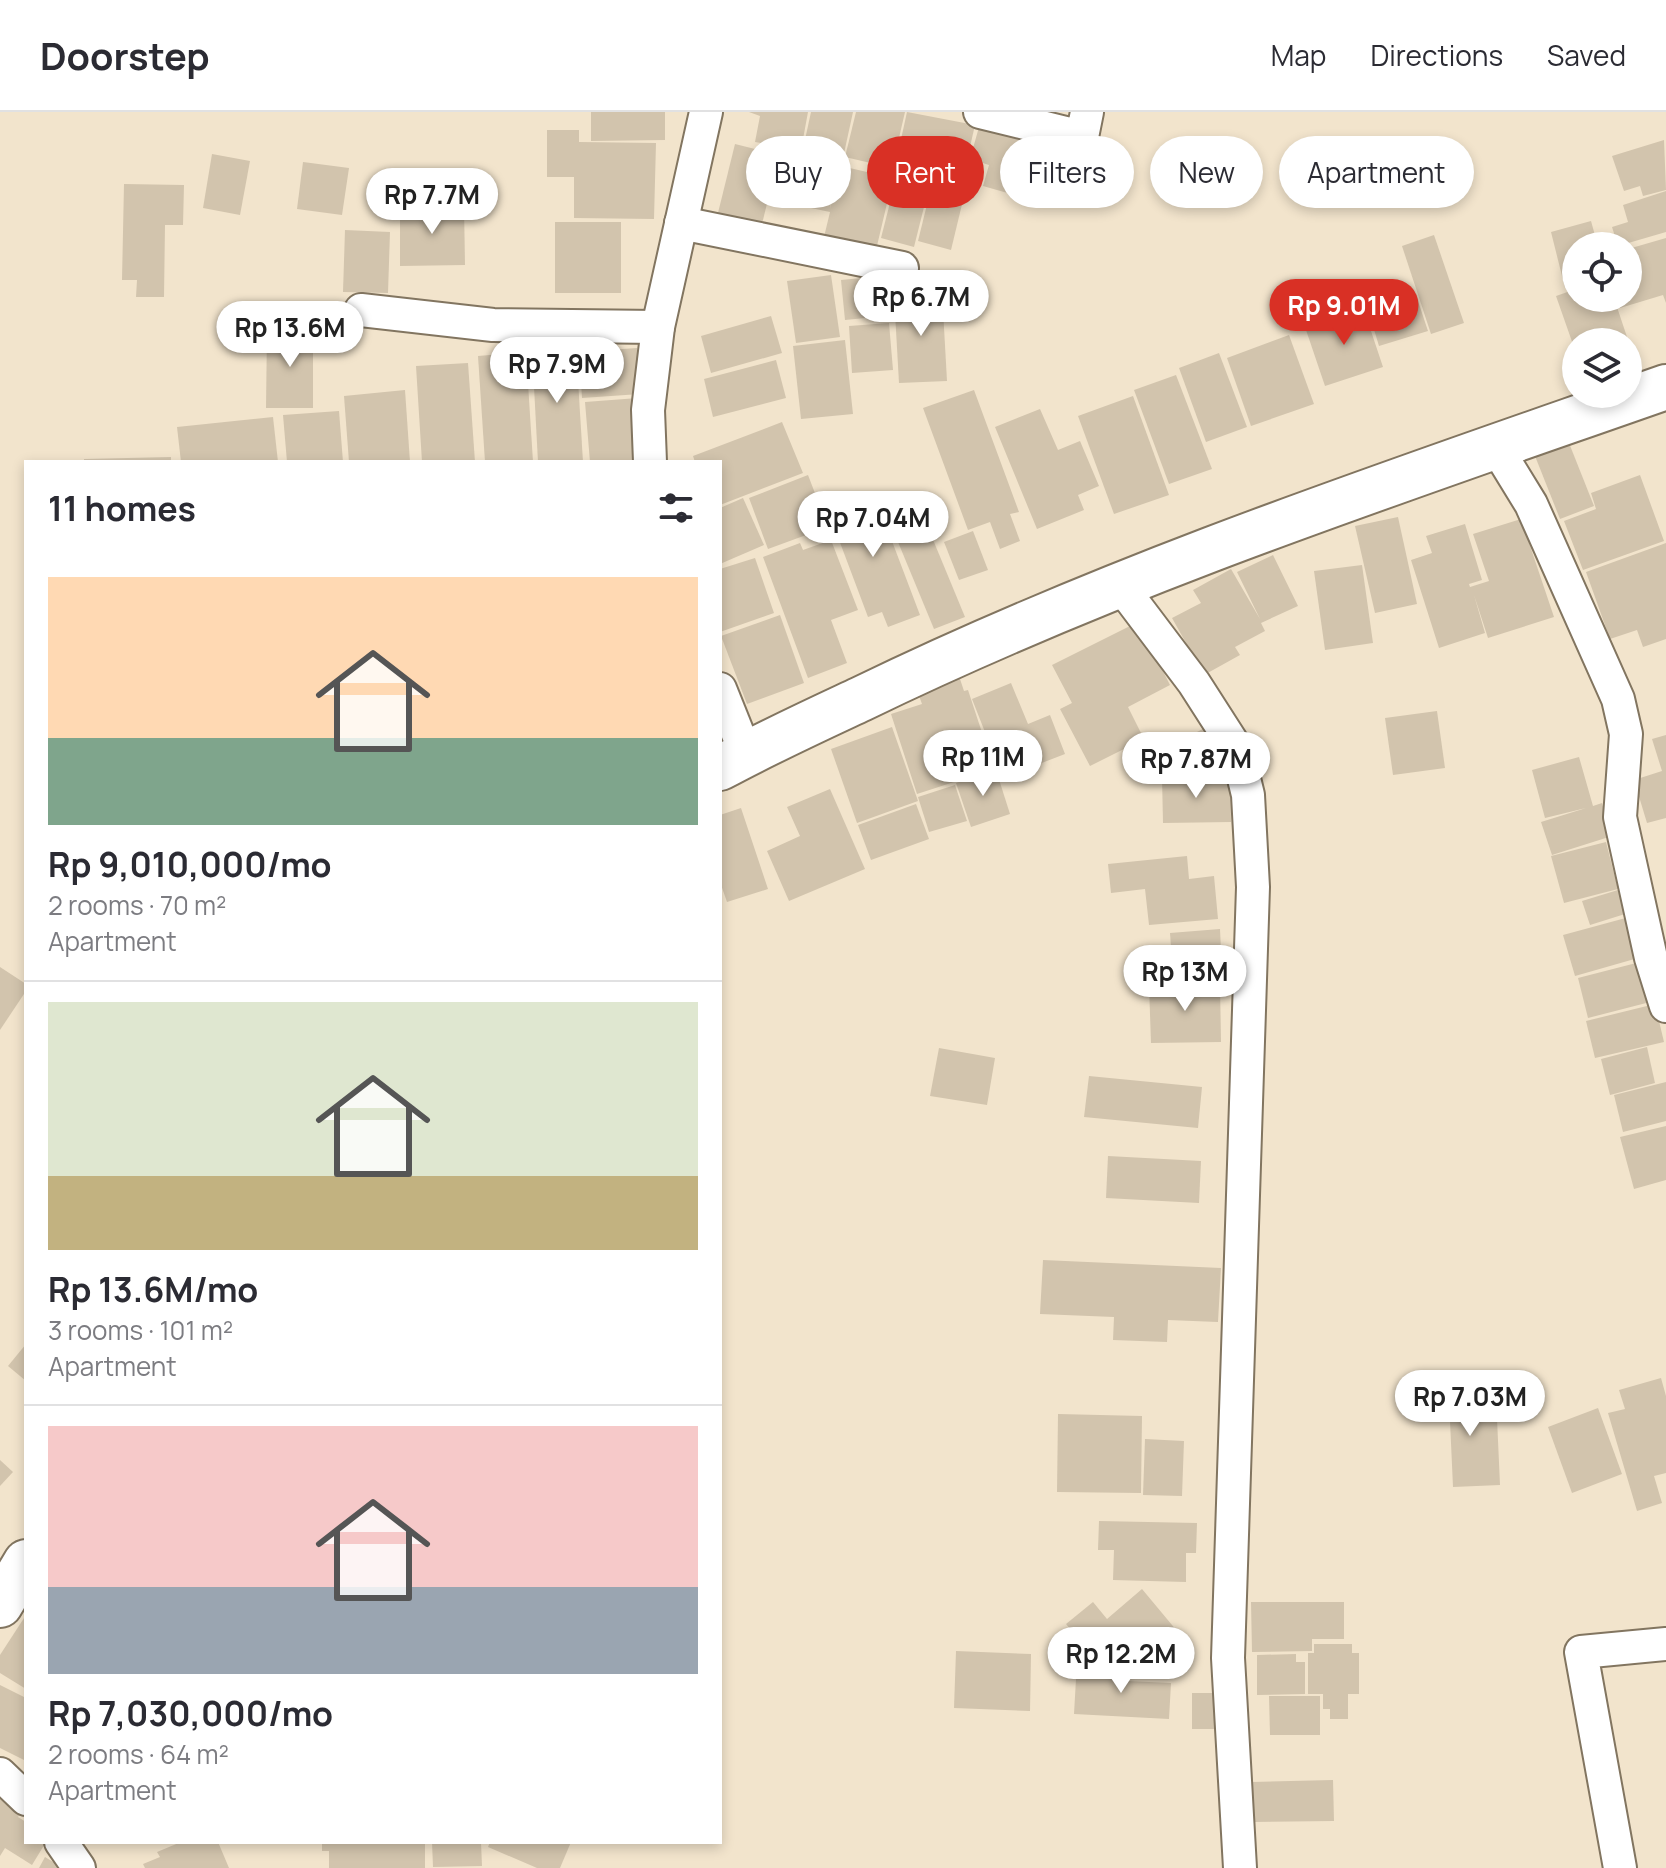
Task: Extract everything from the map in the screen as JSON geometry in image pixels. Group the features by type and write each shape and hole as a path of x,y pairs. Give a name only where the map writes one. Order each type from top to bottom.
{"street":[{"path":"650,460 648,410 658,327 706,112"},
{"path":"980,112 1082,137 1087,112"},
{"path":"681,223 902,268"},
{"path":"361,310 493,325 658,327"},
{"path":"722,700 733,761 957,652 1120,585 1666,387"},
{"path":"1496,447 1531,504 1618,699 1626,734 1620,817 1657,930 1651,958 1666,1006"},
{"path":"1120,585 1194,683 1237,750 1248,795 1252,833 1253,887 1228,1658 1240,1868"},
{"path":"0,1605 24,1565"},
{"path":"1620,1868 1581,1652 1666,1644"},
{"path":"0,1774 24,1797"},
{"path":"62,1844 79,1868"}],"building":[{"path":"591,112 665,112 665,140 591,141"},
{"path":"749,112 808,112 804,136 756,136 760,116"},
{"path":"811,112 853,112 848,136 806,136"},
{"path":"856,112 905,112 899,136 867,136 867,162 851,158 850,136"},
{"path":"907,112 975,125 972,136 902,136"},
{"path":"979,127 1012,136 1000,136 1000,191 984,186 989,165 984,163 984,136 976,136"},
{"path":"547,130 579,130 579,142 656,143 654,219 574,218 574,177 547,177"},
{"path":"1664,140 1666,190 1643,196 1640,186 1624,191 1612,156"},
{"path":"735,144 746,147 746,208 766,208 760,232 716,221"},
{"path":"212,154 250,161 240,215 203,208"},
{"path":"303,162 349,168 342,215 297,209"},
{"path":"851,168 867,172 867,208 886,208 876,250 824,237 830,212 811,208 851,208"},
{"path":"394,169 434,169 433,201 394,200"},
{"path":"124,184 184,185 183,225 165,225 164,297 136,297 137,280 122,280"},
{"path":"1666,191 1666,232 1642,239 1642,232 1614,232 1612,227 1628,222 1623,205"},
{"path":"464,205 465,265 400,266 400,206"},
{"path":"889,208 924,208 914,247 881,238"},
{"path":"926,208 961,208 951,250 918,241"},
{"path":"1591,221 1594,232 1562,232 1562,276 1551,232"},
{"path":"555,222 621,222 621,293 555,293"},
{"path":"345,230 390,232 388,293 343,292"},
{"path":"1434,235 1464,323 1431,334 1402,246"},
{"path":"1666,238 1666,303 1663,295 1642,301 1642,245"},
{"path":"831,275 840,337 796,343 787,281"},
{"path":"882,276 886,316 845,320 841,280"},
{"path":"942,292 947,381 899,383 894,295"},
{"path":"1562,294 1562,312 1619,312 1624,328 1567,328 1556,296"},
{"path":"1417,298 1428,331 1379,346 1369,313"},
{"path":"1363,307 1383,367 1325,386 1305,327"},
{"path":"771,316 782,353 711,373 701,336"},
{"path":"889,323 893,370 852,373 849,326"},
{"path":"267,330 313,330 313,408 266,408"},
{"path":"1289,335 1314,404 1251,426 1227,358"},
{"path":"845,340 853,414 801,419 793,346"},
{"path":"576,347 583,460 538,460 532,349"},
{"path":"637,348 640,394 582,398 579,352"},
{"path":"526,352 533,460 485,460 478,356"},
{"path":"1219,353 1247,427 1206,442 1179,368"},
{"path":"776,360 786,398 713,417 704,379"},
{"path":"468,363 475,460 422,460 416,366"},
{"path":"1176,375 1212,469 1169,484 1134,390"},
{"path":"405,390 410,460 349,460 344,396"},
{"path":"974,390 1019,512 1010,514 1020,541 1000,549 990,522 968,530 923,408"},
{"path":"1133,396 1169,495 1114,514 1078,416"},
{"path":"638,398 643,460 590,460 585,402"},
{"path":"1040,409 1058,450 1080,441 1099,486 1078,495 1084,510 1037,529 995,427"},
{"path":"339,411 343,460 287,460 283,415"},
{"path":"273,417 278,460 181,460 177,427"},
{"path":"782,422 803,473 722,504 722,460 694,460 693,456"},
{"path":"1569,443 1594,506 1560,519 1535,456"},
{"path":"171,457 171,460 84,459"},
{"path":"808,475 828,527 768,549 749,498"},
{"path":"1640,475 1664,541 1583,570 1564,521 1596,509 1591,493"},
{"path":"873,491 920,615 888,627 882,612 868,617 827,508"},
{"path":"743,498 764,545 722,563 722,507"},
{"path":"1398,517 1417,604 1375,613 1355,526"},
{"path":"1521,519 1554,617 1488,638 1474,595 1485,633 1439,648 1411,560 1432,553 1426,536 1465,524 1482,580 1469,584 1470,587 1489,581 1473,534"},
{"path":"929,530 965,617 934,629 898,542"},
{"path":"973,531 988,570 959,580 944,542"},
{"path":"831,540 858,610 831,620 847,663 808,678 763,557 800,543 803,550"},
{"path":"1666,543 1666,639 1643,647 1637,630 1610,639 1586,572"},
{"path":"1273,555 1298,606 1261,623 1265,631 1235,647 1240,655 1204,675 1172,618 1201,603 1193,590 1231,569 1260,619 1237,572"},
{"path":"755,558 774,613 722,631 722,568"},
{"path":"1362,565 1373,643 1325,650 1314,571"},
{"path":"780,615 804,683 747,704 722,636"},
{"path":"1138,622 1170,685 1128,707 1144,739 1090,766 1060,709 1072,703 1052,665"},
{"path":"959,676 964,691 968,690 994,769 917,794 891,714 922,704 917,690"},
{"path":"1011,683 1028,724 1050,715 1065,754 1003,778 972,699"},
{"path":"1437,711 1445,768 1393,775 1385,718"},
{"path":"1216,722 1228,745 1169,775 1157,753"},
{"path":"892,727 918,801 857,823 831,749"},
{"path":"1666,735 1666,818 1647,823 1634,780 1662,771 1652,739"},
{"path":"1579,757 1593,806 1602,803 1612,836 1552,855 1541,822 1586,808 1545,818 1532,770"},
{"path":"996,770 1010,814 971,827 956,783"},
{"path":"1162,777 1230,777 1231,822 1163,823"},
{"path":"955,785 967,821 929,832 918,797"},
{"path":"830,789 865,869 789,901 767,851 800,836 787,807"},
{"path":"916,804 929,839 871,860 858,825"},
{"path":"741,808 768,889 727,902 722,888 722,814"},
{"path":"1606,842 1618,889 1564,903 1551,856"},
{"path":"1187,856 1189,879 1214,876 1218,919 1149,925 1145,889 1111,893 1108,864"},
{"path":"1618,890 1625,914 1590,925 1582,901"},
{"path":"1633,916 1645,956 1575,976 1563,935"},
{"path":"1220,929 1222,972 1173,975 1170,933"},
{"path":"1644,961 1654,1001 1588,1018 1578,978"},
{"path":"0,967 24,983 24,994 0,1030"},
{"path":"1220,984 1221,1042 1151,1043 1149,985"},
{"path":"1655,1004 1664,1042 1595,1058 1586,1021"},
{"path":"1647,1047 1655,1083 1610,1095 1601,1059"},
{"path":"939,1048 995,1058 987,1105 930,1096"},
{"path":"1089,1076 1202,1087 1198,1128 1084,1117"},
{"path":"1666,1082 1666,1121 1623,1132 1614,1095"},
{"path":"1666,1126 1666,1180 1634,1189 1620,1137"},
{"path":"1108,1156 1201,1161 1199,1203 1106,1198"},
{"path":"1043,1260 1221,1268 1218,1322 1168,1320 1167,1342 1113,1340 1114,1317 1040,1314"},
{"path":"24,1346 24,1379 8,1366"},
{"path":"1661,1378 1666,1396 1666,1473 1654,1476 1662,1503 1637,1511 1608,1413 1625,1409 1619,1390"},
{"path":"1496,1396 1500,1485 1453,1487 1450,1421 1428,1422 1427,1398"},
{"path":"1598,1408 1622,1474 1572,1493 1548,1427"},
{"path":"1058,1414 1142,1416 1141,1493 1057,1492"},
{"path":"1145,1439 1184,1441 1182,1496 1143,1495"},
{"path":"0,1460 13,1472 0,1486"},
{"path":"1099,1521 1197,1523 1196,1553 1186,1553 1186,1582 1113,1580 1114,1550 1098,1550"},
{"path":"1142,1589 1182,1637 1140,1673 1108,1635 1089,1651 1066,1624 1093,1602 1107,1619"},
{"path":"1251,1602 1344,1602 1344,1639 1312,1639 1312,1651 1252,1652"},
{"path":"24,1618 24,1688 0,1673 0,1655"},
{"path":"1314,1644 1352,1644 1352,1653 1359,1653 1359,1694 1348,1694 1348,1719 1330,1719 1330,1709 1323,1709 1323,1694 1308,1694 1308,1653 1314,1653"},
{"path":"956,1651 1031,1654 1030,1711 954,1708"},
{"path":"1296,1654 1296,1662 1305,1662 1305,1694 1257,1695 1257,1655"},
{"path":"1093,1664 1128,1665 1127,1681 1171,1683 1169,1719 1074,1714 1076,1679 1092,1679"},
{"path":"0,1685 24,1697 24,1760 0,1748"},
{"path":"1192,1693 1214,1693 1214,1729 1192,1729"},
{"path":"1269,1696 1320,1696 1320,1735 1270,1735"},
{"path":"1333,1780 1334,1821 1253,1822 1252,1782"},
{"path":"0,1786 24,1802 18,1817 24,1821 24,1844 45,1844 32,1865 5,1848 0,1856"},
{"path":"176,1844 219,1844 229,1868 145,1868 143,1864 160,1857 157,1852"},
{"path":"322,1844 425,1844 425,1868 329,1868 329,1851 322,1851"},
{"path":"432,1844 481,1844 482,1866 433,1867"},
{"path":"489,1844 570,1844 560,1868 537,1868 488,1847"},
{"path":"45,1857 63,1868 39,1868"}]}
